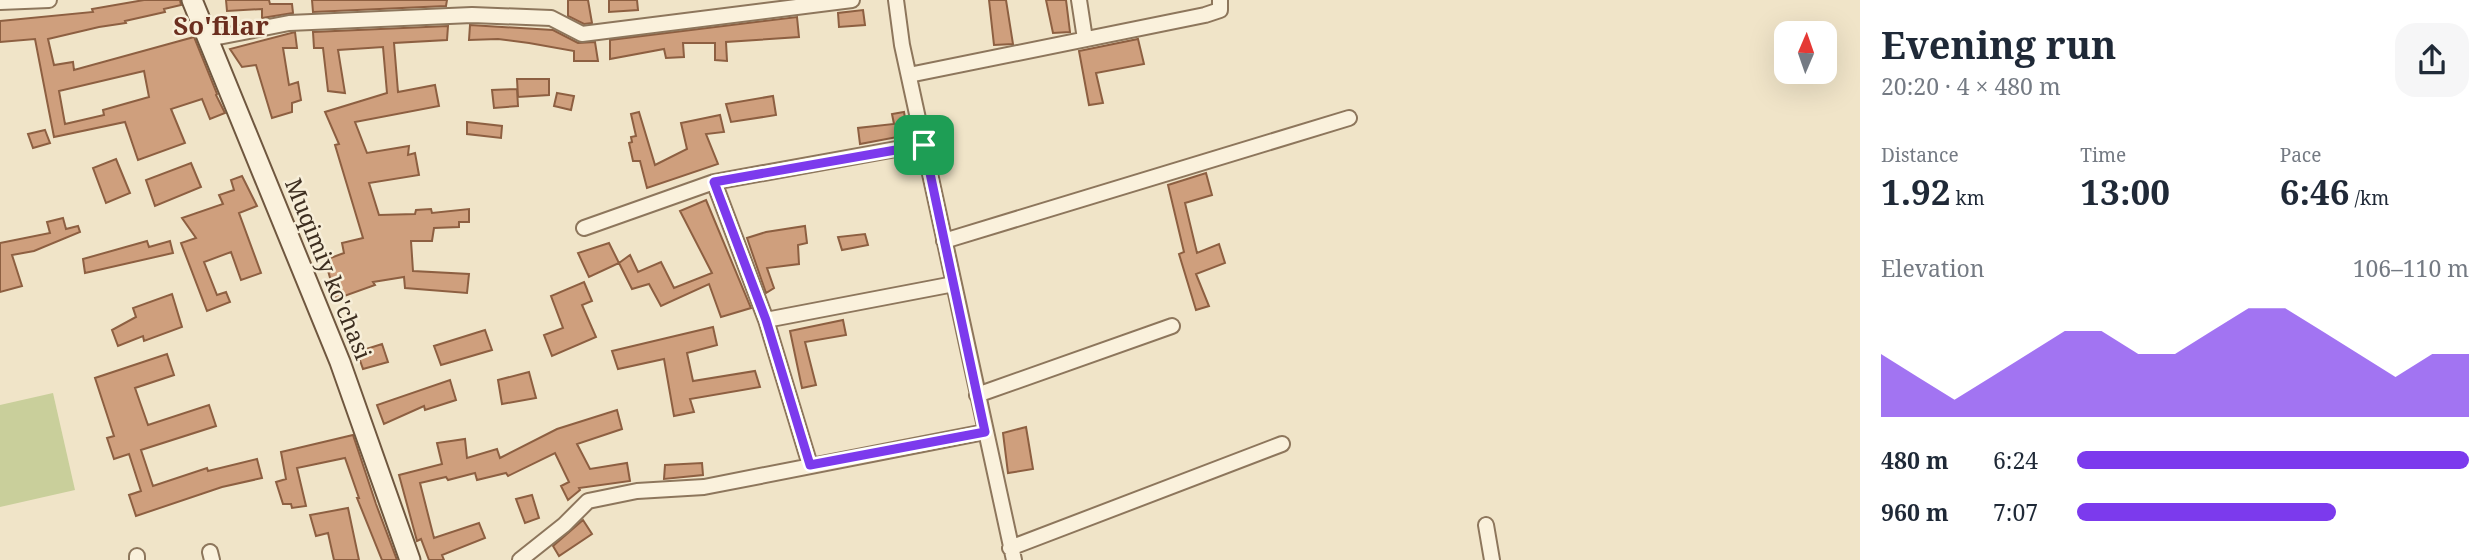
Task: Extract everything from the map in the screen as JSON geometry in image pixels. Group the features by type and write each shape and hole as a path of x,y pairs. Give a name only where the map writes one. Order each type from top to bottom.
{"street":[{"path":"0,2 48,0"},
{"name":"Muqimiy ko'chasi","path":"192,0 340,362 410,560"},
{"path":"208,39 289,23 471,15 551,18 582,34 852,0"},
{"path":"896,0 909,75 1012,554 1282,444"},
{"path":"1079,0 1085,39"},
{"path":"909,75 1205,15 1220,10 1220,0"},
{"path":"944,241 1349,118"},
{"path":"584,228 714,182 924,145"},
{"path":"714,182 766,320 810,465"},
{"path":"766,320 954,284"},
{"path":"978,396 1172,326"},
{"path":"520,560 564,525 588,500 637,491 704,487 985,432"},
{"path":"1486,526 1492,560"}],"green space":[{"path":"53,393 75,490 0,507 0,405"}],"building":[{"path":"144,0 180,0 181,5 164,9 165,12 125,21 126,23 48,39 54,65 73,62 74,70 194,37 225,113 210,119 202,99 171,109 185,143 138,160 125,122 54,137 35,39 0,42 0,21 93,12 92,9","holes":["144,71 149,97 103,110 104,115 65,124 59,91"]},
{"path":"226,0 269,0 270,4 292,4 293,13 262,18 262,9 227,11"},
{"path":"312,0 447,0 446,6 313,12"},
{"path":"568,0 588,0 592,23 584,24 568,16"},
{"path":"609,0 637,0 638,10 609,12"},
{"path":"989,0 1006,0 1013,44 994,45"},
{"path":"1046,0 1066,0 1070,32 1053,33"},
{"path":"863,10 865,25 839,27 838,13"},
{"path":"797,17 799,37 726,42 727,61 715,60 715,43 683,43 684,57 666,58 664,49 610,59 610,40"},
{"path":"470,25 553,30 578,43 595,42 598,61 574,61 574,51 529,43 498,39 469,40"},
{"path":"448,26 447,40 394,43 398,92 435,85 439,106 355,122 367,153 409,146 408,155 415,153 419,175 369,183 379,215 415,214 416,210 431,209 432,213 469,209 469,222 459,222 459,227 434,228 432,241 411,241 413,271 469,274 467,293 405,288 404,277 373,282 375,285 336,299 325,260 344,253 342,243 363,238 335,145 339,144 325,112 387,93 383,47 338,50 345,93 328,91 323,48 314,48 313,32"},
{"path":"295,32 297,48 283,48 289,85 298,82 301,100 292,103 292,112 272,118 256,65 242,67 230,49"},
{"path":"1138,39 1144,64 1096,73 1103,103 1089,105 1079,51"},
{"path":"517,79 549,79 549,95 518,97"},
{"path":"517,89 518,106 494,108 492,90"},
{"path":"557,93 574,96 571,110 554,106"},
{"path":"773,96 776,115 731,122 726,104"},
{"path":"639,112 655,165 687,149 681,123 720,115 724,132 706,134 718,164 647,188 640,161 633,161 629,143 632,142 631,137 636,136 631,114"},
{"path":"904,112 908,135 860,144 858,128 894,124 892,114"},
{"path":"467,122 502,126 501,138 467,134"},
{"path":"45,130 50,143 33,148 28,134"},
{"path":"116,159 130,193 106,203 93,168"},
{"path":"191,163 201,187 155,206 146,180"},
{"path":"1206,173 1212,195 1185,203 1197,253 1219,244 1225,263 1196,274 1209,306 1196,310 1179,254 1184,252 1168,185"},
{"path":"242,176 257,206 239,213 261,273 241,280 231,252 204,262 217,295 226,292 230,302 207,311 181,243 196,238 182,218 223,204 219,195 234,190 231,180"},
{"path":"706,200 751,308 721,317 709,284 661,306 649,284 632,289 619,263 630,255 638,272 661,262 674,288 712,273 680,211"},
{"path":"63,218 66,229 78,226 80,232 34,251 12,255 22,286 0,292 0,243 50,233 47,222"},
{"path":"805,226 807,243 798,245 799,264 767,268 774,288 766,293 747,238"},
{"path":"865,234 868,245 842,250 838,237"},
{"path":"147,241 149,247 170,241 173,253 85,273 83,259"},
{"path":"609,243 619,263 589,277 578,253"},
{"path":"584,282 592,301 582,305 596,337 552,356 544,335 563,328 551,296"},
{"path":"172,294 182,327 144,341 143,336 118,346 112,330 136,317 133,308"},
{"path":"843,320 846,335 805,342 816,385 802,388 790,331"},
{"path":"713,327 717,345 687,353 693,381 755,371 760,387 690,399 694,412 674,416 664,359 618,369 612,351"},
{"path":"485,330 492,350 441,365 434,346"},
{"path":"382,344 388,362 363,369 357,352"},
{"path":"167,354 174,375 135,388 148,425 209,405 216,426 141,450 153,486 207,468 208,471 257,459 262,478 222,487 136,516 129,495 141,491 129,454 114,459 107,438 114,436 95,378"},
{"path":"529,372 536,398 502,404 498,380"},
{"path":"450,380 456,400 425,410 424,406 384,424 377,405"},
{"path":"617,410 622,429 577,444 590,469 627,463 630,481 579,488 568,500 561,486 569,482 555,453 508,476 506,473 477,480 475,473 420,483 434,538 479,523 485,538 442,555 444,560 429,560 421,539 417,541 399,475 442,464 437,443 465,439 467,458 497,449 500,458 557,429"},
{"path":"1026,427 1033,469 1008,473 1003,433"},
{"path":"353,435 397,560 382,560 357,498 345,458 297,468 306,506 292,508 291,504 283,504 276,482 286,479 281,452"},
{"path":"702,463 703,475 664,479 665,465"},
{"path":"532,495 539,518 525,523 516,499"},
{"path":"348,508 359,560 334,560 328,533 316,536 310,515"},
{"path":"583,520 592,534 559,556 553,546"}],"district":[{"name":"So'filar","path":"221,26"}],"route":[{"path":"924,145 985,432 810,465 766,320 714,182 924,145"}]}
